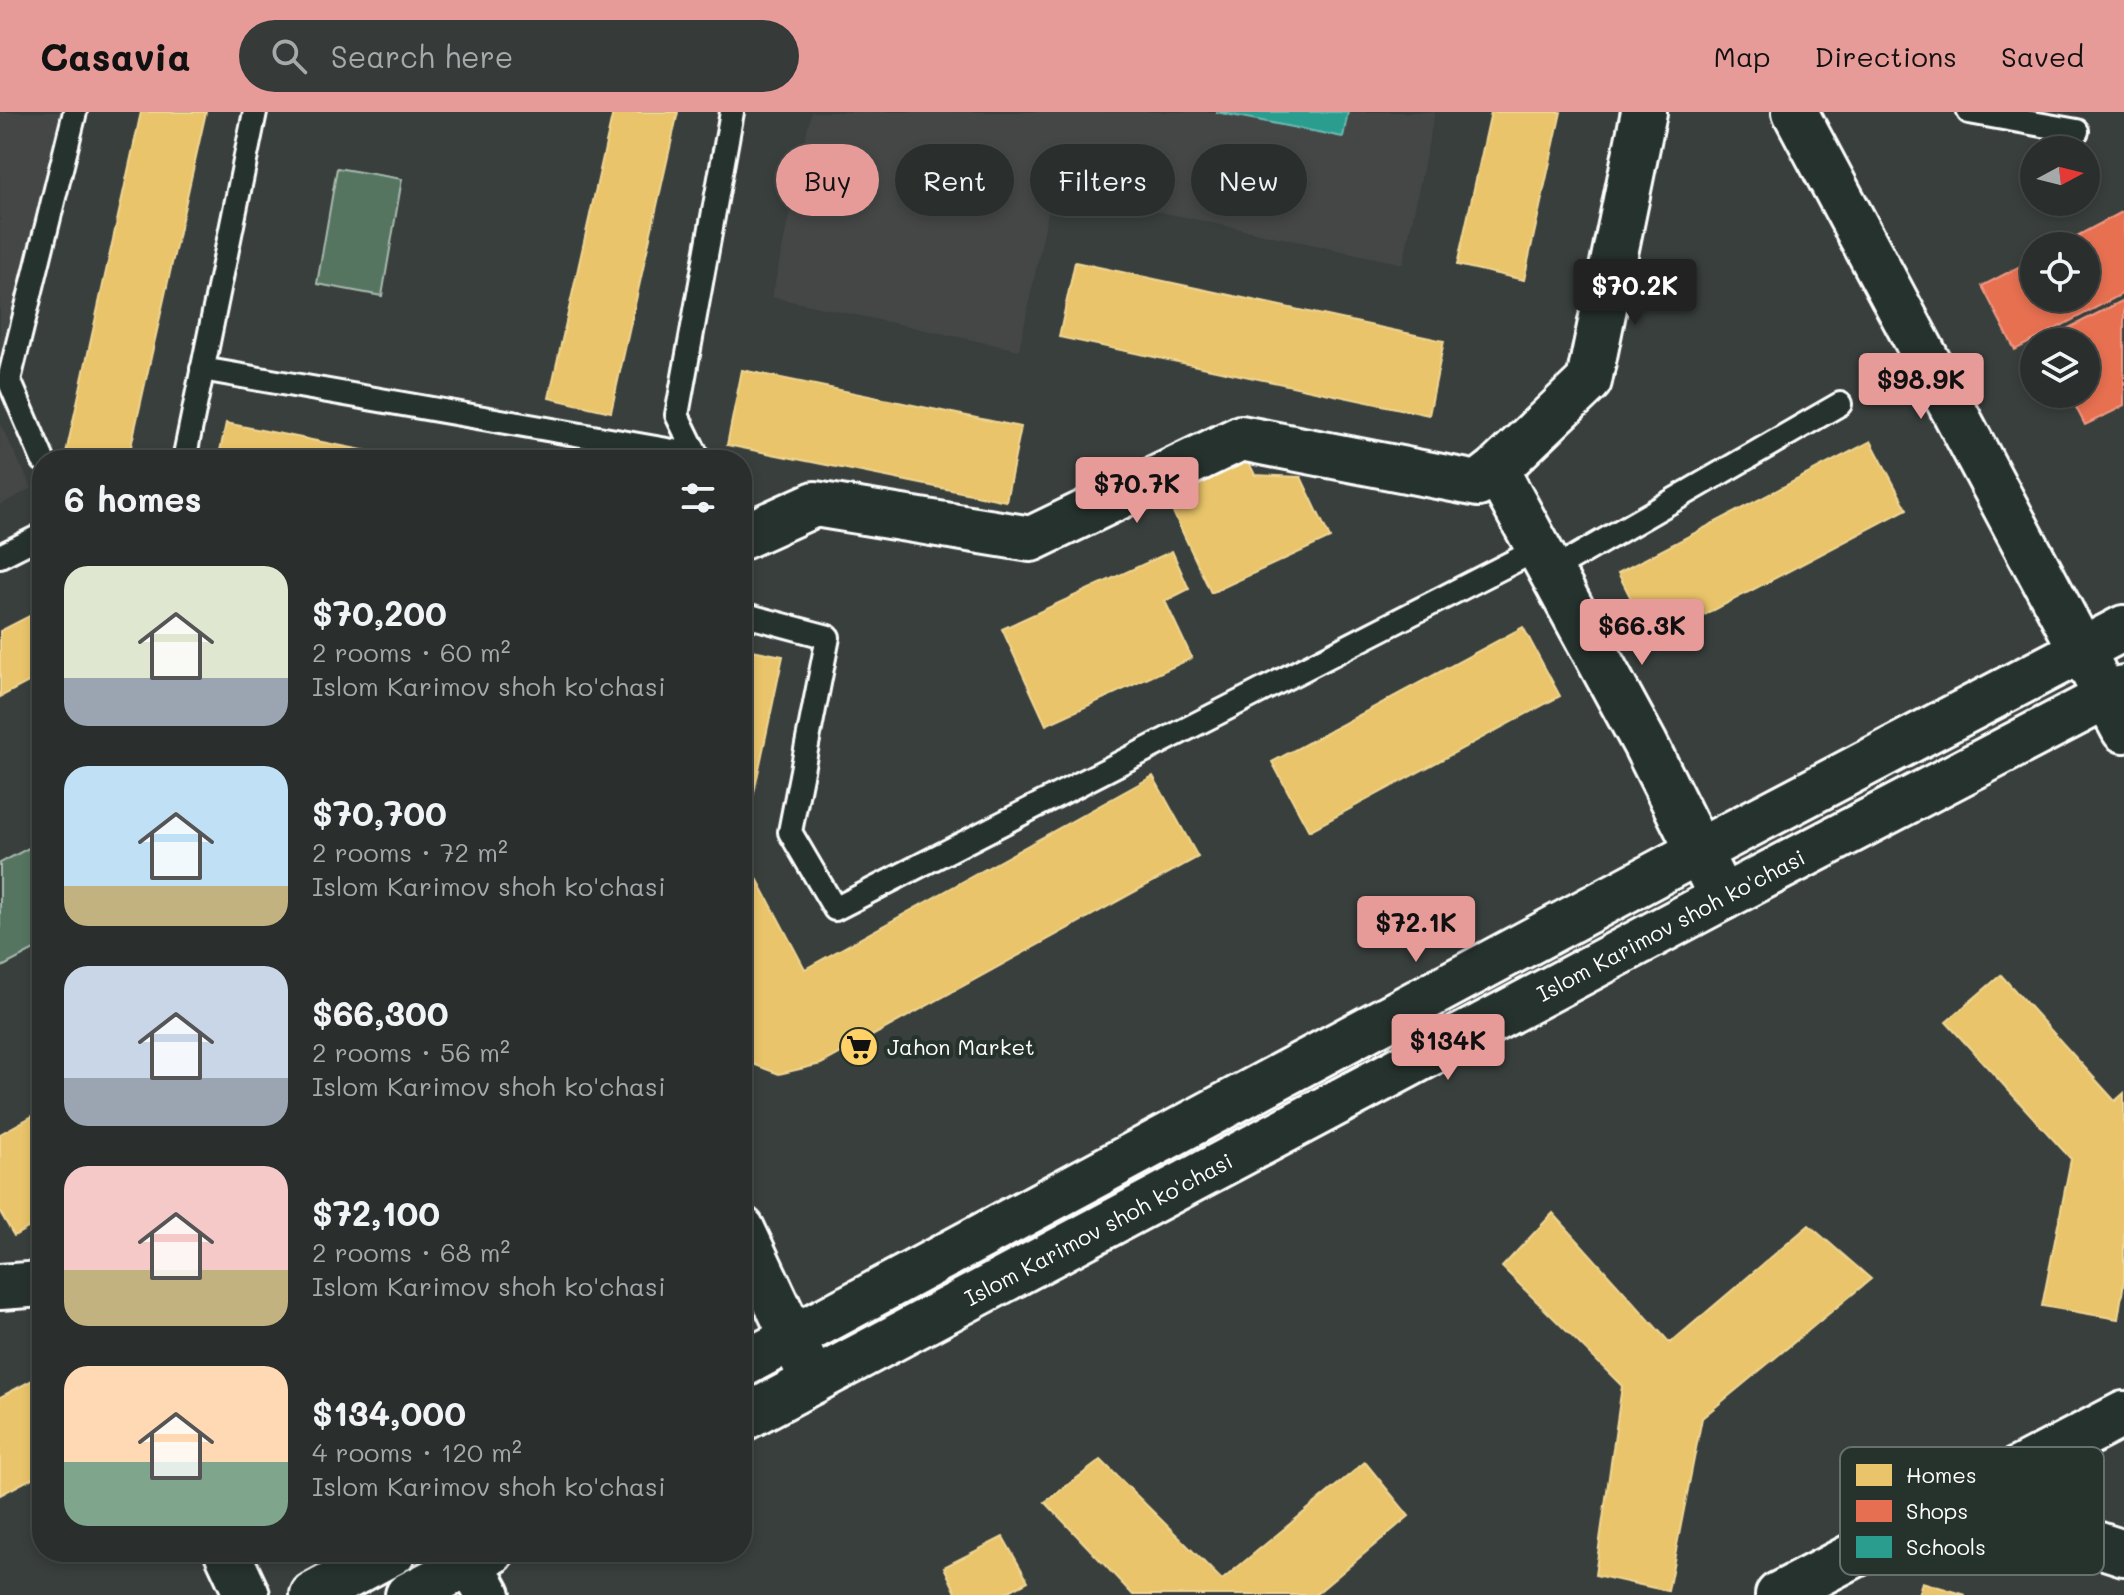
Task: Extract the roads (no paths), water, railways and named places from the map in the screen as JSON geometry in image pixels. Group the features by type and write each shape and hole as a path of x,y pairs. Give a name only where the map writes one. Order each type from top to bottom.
{"main road":[{"path":"752,532 815,504 1031,539 1241,438 1478,484 1589,381 1644,112"},
{"name":"Islom Karimov shoh ko'chasi","path":"752,1414 1722,898 2118,706 2081,651 1795,112"},
{"path":"1496,470 1645,744 1722,898"},
{"path":"752,1360 1699,851 2124,628"},
{"path":"752,1250 813,1381"},
{"path":"0,1287 32,1285"},
{"path":"2061,1447 2124,1414"},
{"path":"2104,1547 2124,1553"},
{"path":"232,1562 247,1595"},
{"path":"313,1595 374,1562"},
{"path":"1778,1595 1840,1562"},
{"path":"408,1595 483,1570"}],"lane":[{"path":"39,450 9,380 75,112"},
{"path":"186,450 255,112"},
{"path":"694,450 677,415 732,112"},
{"path":"1969,112 2077,131"},
{"path":"202,369 659,450"},
{"path":"752,617 828,637 790,832 835,909 1545,560 1840,404"},
{"path":"0,556 32,540"}],"place":[{"name":"Jahon Market","path":"859,1047"}]}
